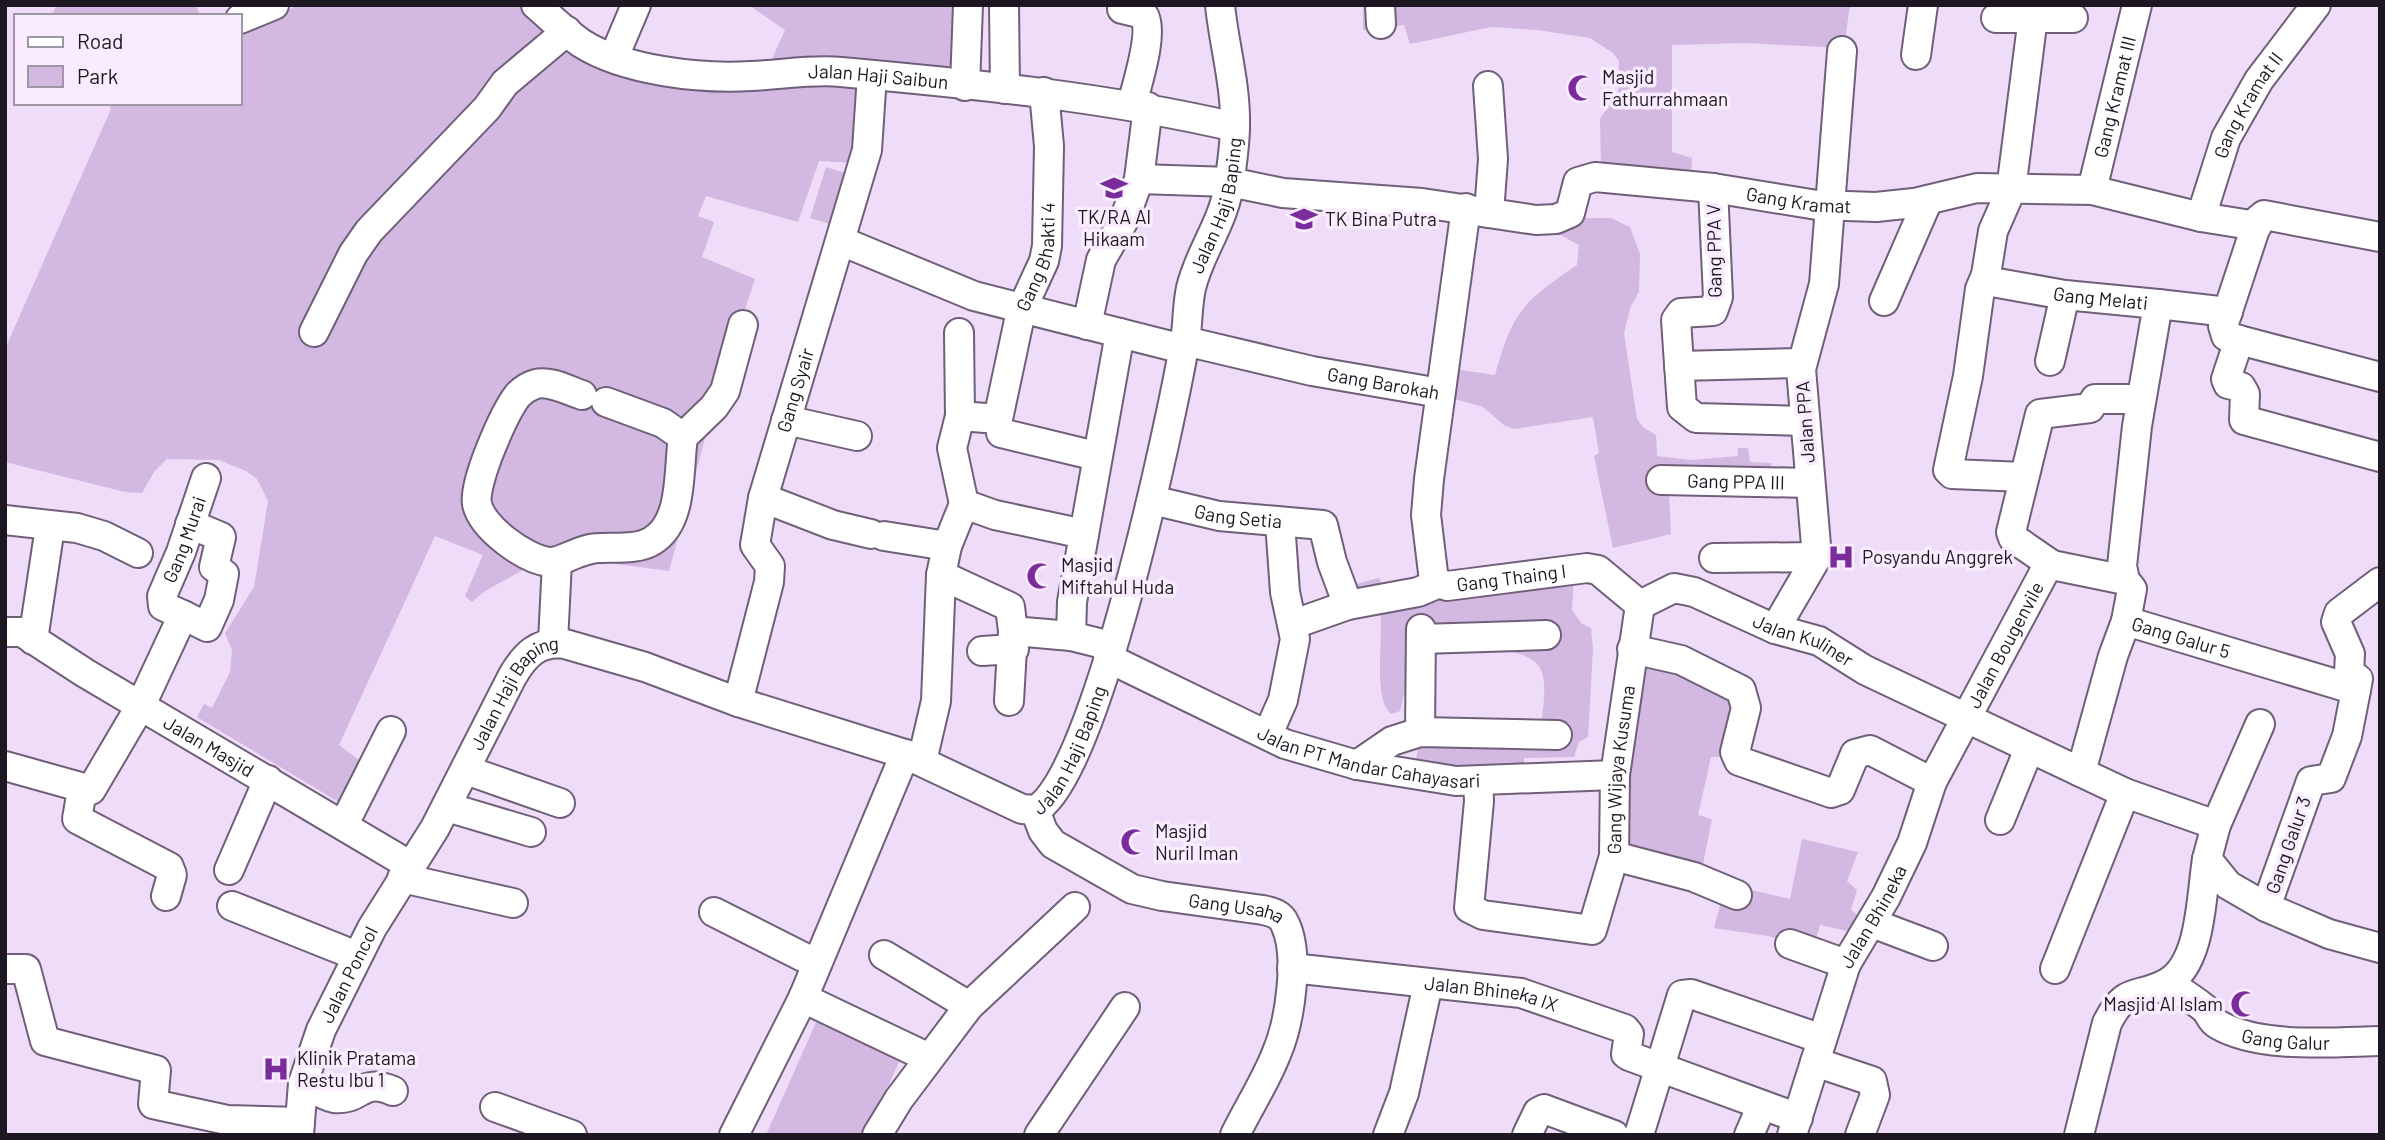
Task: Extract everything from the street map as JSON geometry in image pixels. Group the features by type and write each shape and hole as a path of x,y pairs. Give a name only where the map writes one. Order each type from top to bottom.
{"street":[{"path":"242,18 274,5"},
{"name":"Jalan Haji Saibun","path":"536,5 581,43 614,57 701,76 828,71 872,75 1044,92 1140,106 1236,127"},
{"path":"614,57 636,5"},
{"path":"965,86 968,5"},
{"path":"1004,5 1005,89"},
{"name":"Jalan Haji Baping","path":"407,872 447,807 519,665 539,646 554,642 645,667 738,702 914,757 1009,804 1035,810 1051,797 1067,775 1090,718 1110,652 1152,500 1184,345 1193,281 1220,222 1230,182 1236,127 1220,5"},
{"path":"1916,55 1923,5"},
{"name":"Gang Kramat III","path":"2092,190 2137,5"},
{"name":"Gang Kramat II","path":"2201,217 2226,138 2259,80 2316,5"},
{"path":"1087,325 1101,260 1124,220 1139,179 1140,106 1146,19 1143,14 1122,9"},
{"path":"2024,477 1952,474 1948,470 1968,376 1980,289 1986,275 1993,231 2011,190 2033,17"},
{"path":"1996,18 2073,18"},
{"path":"314,332 353,254 369,231 487,108 505,83 567,31"},
{"name":"Jalan PPA","path":"1817,557 1801,363 1821,303 1842,51"},
{"name":"Gang Syair","path":"738,702 769,582 770,566 755,545 763,498 866,150 872,75"},
{"name":"Gang Barokah","path":"841,241 924,278 1021,311 1312,372 1440,393 1477,210 1493,159 1488,86"},
{"name":"Gang Bhakti 4","path":"1000,426 1021,311 1044,261 1046,246 1049,146 1044,92"},
{"name":"Gang Kramat","path":"1139,179 1230,182 1283,192 1477,210 1536,220 1570,213 1578,182 1587,178 1713,188 1829,206 1876,207 1928,200 1964,189 2092,190 2201,217 2257,226 2264,215 2271,214 2380,237"},
{"name":"Gang PPA V","path":"1679,366 1678,316 1713,311 1718,297 1713,188"},
{"path":"1884,301 1928,200"},
{"path":"2257,226 2228,312 2224,333 2239,340 2380,377"},
{"name":"Gang Melati","path":"1986,275 1992,282 2065,295 2158,304 2141,399 2122,566 2125,580 2132,589 2126,621"},
{"path":"2050,361 2065,295"},
{"path":"2158,304 2228,312"},
{"path":"682,437 663,424 539,383 526,388 509,411 478,484 477,504 485,524 505,541 539,559 557,562 588,548 632,547 651,542 660,534 677,499 682,437 714,407 725,391 743,325"},
{"path":"734,1135 803,998 914,757 936,701 941,575 947,547 964,504 952,448 960,416 959,333"},
{"path":"1071,636 1072,602 1120,333"},
{"path":"2239,340 2226,379 2228,384 2241,387 2244,391 2244,420 2380,457"},
{"path":"1801,363 1679,366 1682,407 1696,418 1805,421"},
{"name":"Gang Thaing I","path":"1440,393 1426,515 1431,575 1437,584 1587,568 1598,570 1640,605"},
{"path":"2052,565 2012,535 2040,414 2090,408 2095,399 2106,397 2141,399"},
{"path":"960,416 1096,456"},
{"path":"786,421 857,436"},
{"name":"Gang Murai","path":"183,615 163,606 162,600 206,478"},
{"name":"Gang PPA III","path":"1661,480 1810,483"},
{"path":"763,498 833,525 947,547"},
{"name":"Gang Setia","path":"1152,500 1219,516 1323,525 1332,562 1348,605"},
{"path":"964,504 995,515 1084,534"},
{"path":"5,520 77,528 104,536 138,553"},
{"path":"1268,734 1283,700 1294,655 1294,624 1284,592 1280,522"},
{"path":"5,766 82,790 91,790 141,705 183,615 207,627 219,600 224,574 214,567 221,537 190,524"},
{"path":"33,640 50,527"},
{"path":"1714,558 1817,557"},
{"path":"1775,629 1817,557"},
{"path":"554,642 557,562"},
{"name":"Jalan Bougenvile","path":"1965,719 2047,567 2052,565 2125,580"},
{"path":"941,575 1010,607 1013,640 1009,701"},
{"path":"2356,690 2358,679 2349,673 2350,654 2336,622 2339,613 2380,582"},
{"path":"1294,624 1348,605 1418,592 1437,584"},
{"name":"Jalan Kuliner","path":"1640,605 1665,591 1683,588 1775,629 1819,640 1865,670 1965,719"},
{"name":"Gang Wijaya Kusuma","path":"1591,930 1614,856 1615,775 1640,605"},
{"name":"Gang Galur 5","path":"2081,772 2113,656 2126,621 2356,690"},
{"name":"Jalan Masjid","path":"5,632 22,632 344,824 407,872 513,903"},
{"path":"1420,732 1421,634 1546,635"},
{"name":"Jalan PT Mandar Cahayasari","path":"982,651 1013,640 1071,636 1110,652 1186,698 1294,747 1357,765 1423,777 1478,782 1479,801 1469,908 1483,915 1591,930"},
{"path":"1632,649 1681,660 1741,690 1746,708 1735,752 1739,761 1831,793 1840,790 1855,754 1870,750 1932,782"},
{"name":"Gang Galur 3","path":"2266,907 2311,781 2330,778 2347,736 2356,690"},
{"path":"1965,719 2125,793 2216,825"},
{"name":"Jalan Bhineka","path":"1795,1126 1846,964 1872,923 1912,843 1932,782 1965,719"},
{"path":"2078,1135 2107,1023 2113,1010 2129,995 2168,983 2192,954 2207,859 2216,825 2260,724"},
{"path":"344,824 391,731"},
{"path":"1357,765 1392,741 1420,732 1557,735"},
{"path":"2000,820 2029,749"},
{"path":"466,769 560,803"},
{"path":"1478,782 1615,775"},
{"path":"229,870 268,780"},
{"path":"82,790 77,818 169,867 172,875 166,896"},
{"path":"2055,969 2125,793"},
{"path":"447,807 531,832"},
{"name":"Gang Usaha","path":"1035,810 1043,831 1053,844 1132,889 1162,897 1237,904 1277,914 1285,922 1292,968 1289,1004 1278,1052 1235,1135"},
{"path":"1614,856 1694,877 1737,895"},
{"path":"2207,859 2228,885 2266,907 2329,934 2379,947"},
{"name":"Jalan Poncol","path":"300,1129 303,1083 321,1030 357,956 407,872"},
{"path":"232,906 357,956"},
{"path":"877,1135 929,1058 969,1006 1075,907"},
{"path":"715,912 817,964"},
{"path":"1872,923 1933,946"},
{"path":"1790,944 1846,964"},
{"path":"884,955 969,1006"},
{"path":"5,969 26,968 45,1041 156,1070 153,1104 220,1119 300,1129"},
{"name":"Jalan Bhineka IX","path":"1292,968 1346,971 1428,984 1521,993 1625,1029 1630,1038 1626,1054 1658,1067"},
{"name":"Gang Galur","path":"2168,983 2207,1010 2211,1020 2219,1026 2249,1036 2300,1041 2380,1041"},
{"path":"1388,1135 1404,1093 1428,984"},
{"path":"1639,1135 1682,995 1691,994 1819,1050 1872,1081 1875,1094 1860,1135"},
{"path":"803,998 929,1058"},
{"path":"1039,1135 1125,1007"},
{"path":"1658,1067 1762,1105 1795,1126"},
{"path":"303,1083 334,1098 352,1096 377,1084 393,1091"},
{"path":"1749,1135 1762,1105"},
{"path":"495,1107 572,1135"},
{"path":"1527,1135 1538,1112 1550,1110 1614,1135"}],"green space":[{"path":"57,5 196,5 199,14 52,14"},
{"path":"299,5 526,5 581,53 718,91 763,79 785,30 749,5 967,5 967,72 876,64 857,163 819,161 798,222 706,196 698,216 714,222 702,257 755,279 719,387 669,571 550,555 485,591 472,602 465,596 483,555 435,536 339,745 367,766 347,807 197,717 204,704 212,708 230,672 232,650 225,633 254,587 268,501 257,479 246,471 219,460 167,459 154,472 142,493 125,492 5,462 5,349 111,109 110,105 242,105 242,30"},
{"path":"1363,5 1850,5 1844,48 1746,43 1672,45 1672,152 1692,158 1691,175 1601,168 1600,118 1618,95 1619,61 1613,53 1590,38 1491,27 1410,44 1404,25 1363,30"},
{"path":"826,167 849,174 833,225 810,218"},
{"path":"1577,218 1611,218 1630,227 1640,254 1639,292 1631,306 1624,333 1637,419 1643,427 1656,435 1657,456 1691,460 1738,456 1738,448 1748,448 1750,462 1771,463 1772,475 1669,493 1671,534 1613,548 1594,456 1599,453 1593,417 1514,429 1504,425 1483,407 1441,395 1447,368 1495,375 1508,336 1522,310 1544,289 1577,265 1579,245 1544,226"},
{"path":"1574,577 1572,610 1582,624 1591,628 1593,650 1588,737 1579,742 1574,757 1524,758 1522,790 1415,764 1421,734 1539,735 1544,693 1541,670 1533,660 1505,651 1469,650 1423,654 1411,666 1400,711 1391,714 1381,692 1381,626 1378,598 1345,587 1379,578 1384,593"},
{"path":"1635,652 1736,689 1725,757 1711,757 1698,815 1712,819 1702,869 1625,849"},
{"path":"1802,839 1858,852 1847,881 1857,890 1851,910 1860,917 1852,932 1820,925 1813,949 1768,936 1714,928 1726,884 1790,899"},
{"path":"821,1011 905,1048 867,1135 766,1135"}],"place":[{"name":"Masjid Fathurrahmaan","path":"1581,88"},
{"name":"TK/RA Al Hikaam","path":"1114,188"},
{"name":"TK Bina Putra","path":"1304,219"},
{"name":"Posyandu Anggrek","path":"1841,557"},
{"name":"Masjid Miftahul Huda","path":"1040,576"},
{"name":"Masjid Nuril Iman","path":"1134,842"},
{"name":"Masjid Al Islam","path":"2244,1004"},
{"name":"Klinik Pratama Restu Ibu 1","path":"276,1069"}]}
